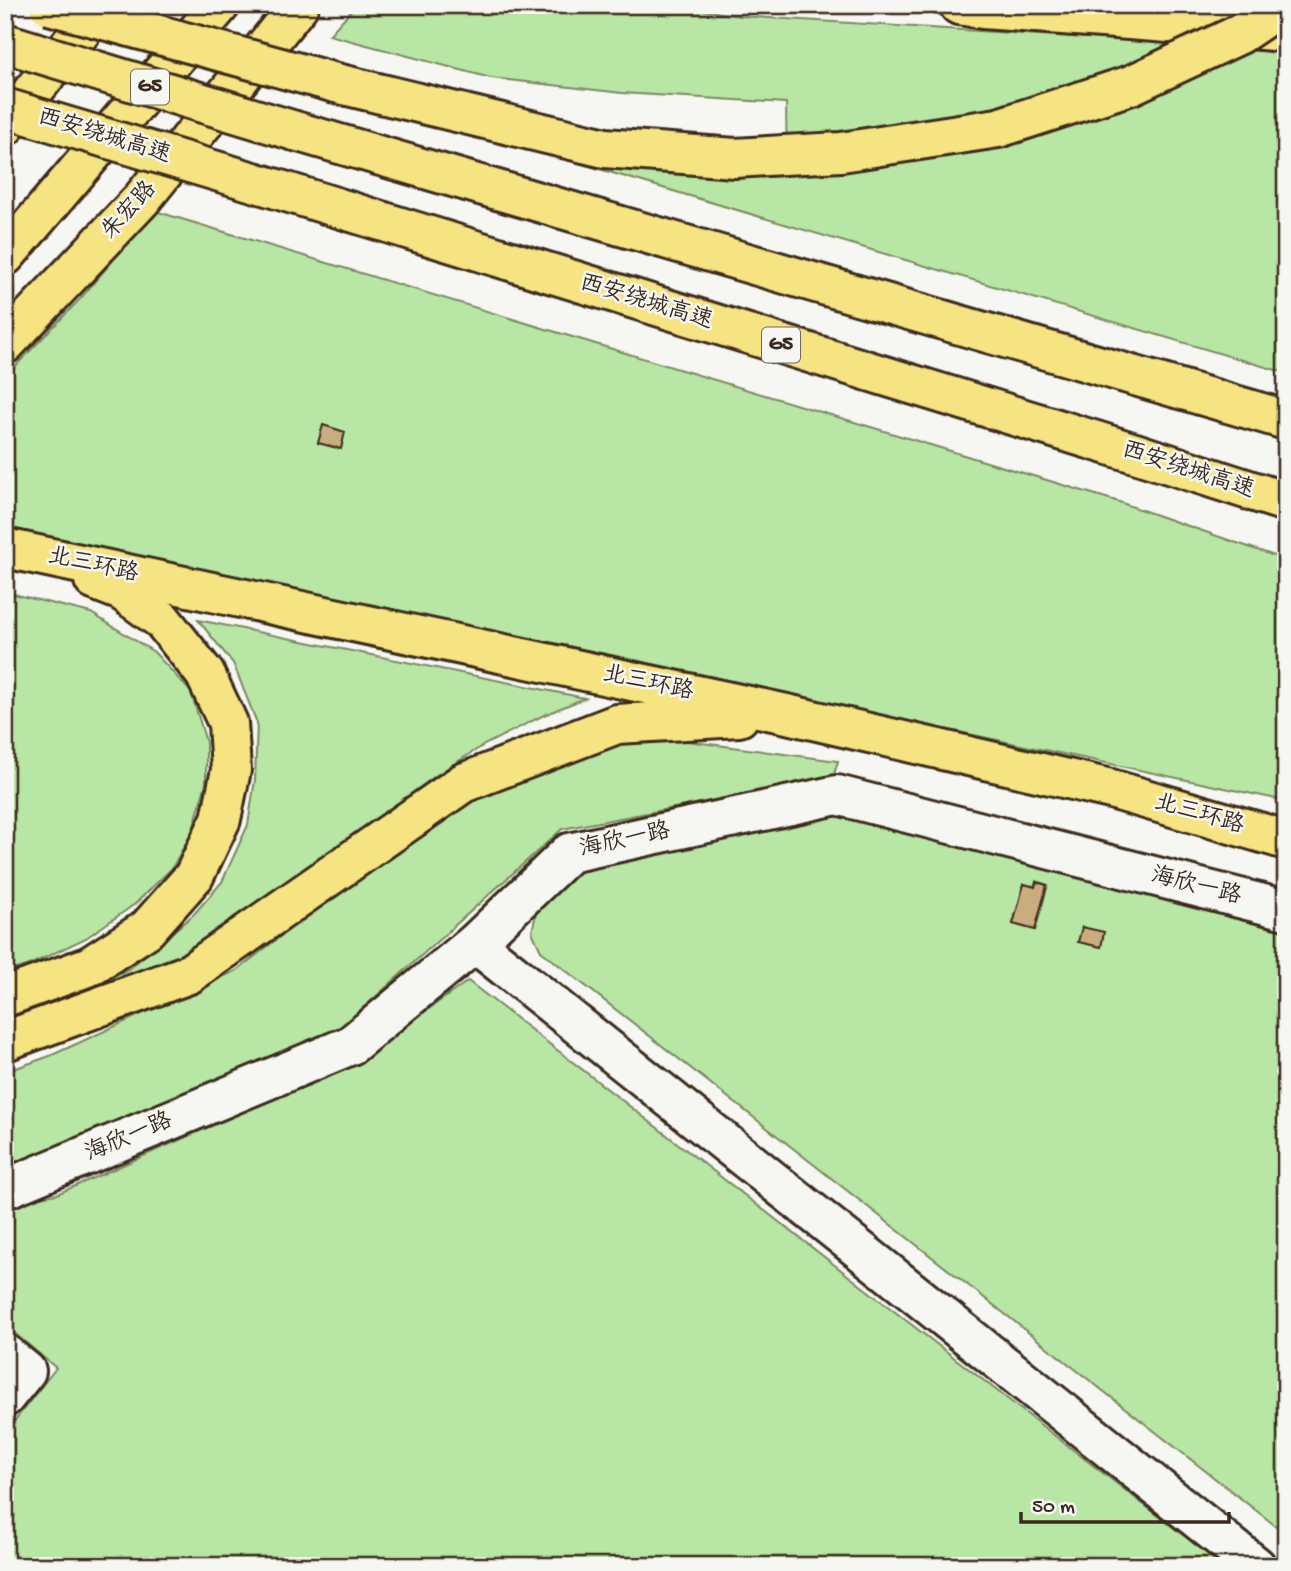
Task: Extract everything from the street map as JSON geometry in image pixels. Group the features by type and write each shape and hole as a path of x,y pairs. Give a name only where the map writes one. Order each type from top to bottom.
{"main road":[{"path":"49,5 336,83 605,148 735,158 841,152 998,128 1131,85 1240,34 1283,5"},
{"path":"5,126 103,5"},
{"path":"5,256 220,5"},
{"name":"朱宏路","path":"5,344 141,200 299,5"},
{"path":"959,5 1286,33"},
{"path":"1240,5 1286,17"},
{"name":"G5","path":"5,43 295,131 1286,420"},
{"name":"西安绕城高速","path":"5,108 276,189 1286,502"},
{"path":"5,997 90,966 147,929 194,876 221,819 231,770 228,723 205,674 162,620 122,591 14,550"},
{"name":"北三环路","path":"14,550 787,714 1111,789 1286,840"},
{"path":"5,1041 189,974 463,783 617,724 787,714"}],"street":[{"name":"海欣一路","path":"5,1189 352,1045 475,943 569,853 838,795 1286,910"},
{"path":"475,943 1256,1566"},
{"path":"5,1354 26,1371 5,1397"}],"green space":[{"path":"356,5 672,5 740,16 1231,47 1286,54 1286,373 525,147 787,169 786,103 622,93 491,78 329,35"},
{"path":"155,211 1116,501 1286,560 1286,801 5,530 5,377 80,299"},
{"path":"5,592 91,613 154,652 191,692 206,742 206,783 193,830 172,868 135,904 86,938 27,966 5,972"},
{"path":"198,620 585,698 484,745 435,776 256,915 186,962 28,1016 89,990 130,968 194,914 222,882 248,825 255,780 257,723 233,663"},
{"path":"626,733 838,761 833,778 562,829 342,1027 5,1177 5,1072 50,1056 236,971 473,786"},
{"path":"844,807 1286,915 1286,1534 541,951 532,932 537,909 586,860","holes":["1036,881 1048,885 1035,930 1013,924 1024,884 1034,886"]},
{"path":"468,981 1223,1566 5,1566 5,1433 56,1368 5,1325 5,1203 57,1194 350,1065"}],"building":[{"path":"323,425 345,432 341,449 318,443"},
{"path":"1036,882 1047,885 1035,930 1013,924 1024,884 1035,887"},
{"path":"1082,927 1104,932 1101,947 1078,942"}]}
